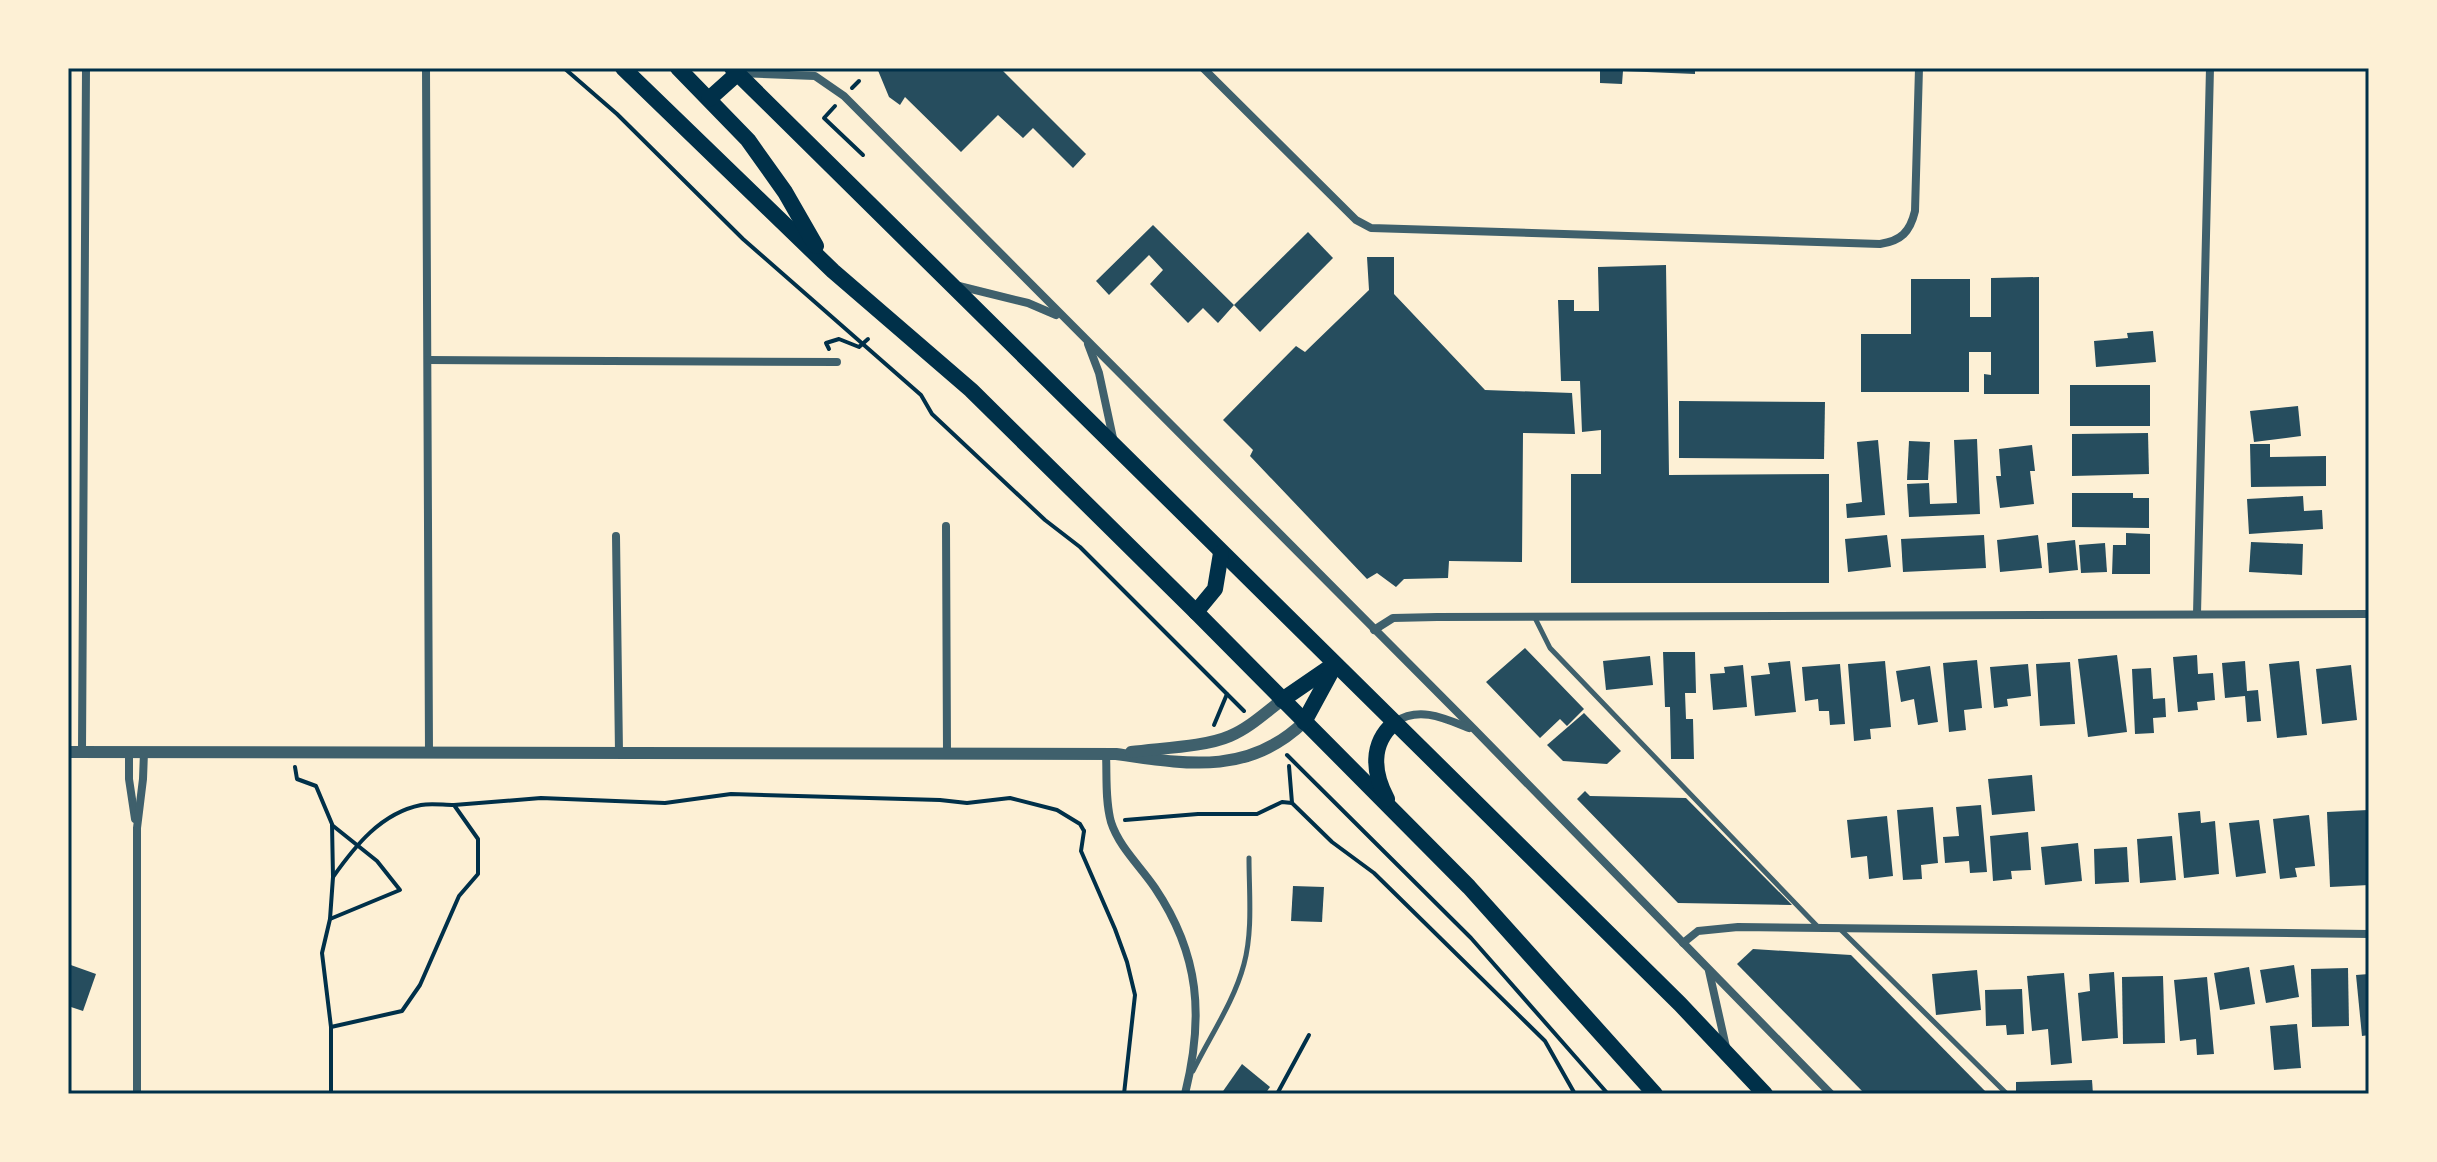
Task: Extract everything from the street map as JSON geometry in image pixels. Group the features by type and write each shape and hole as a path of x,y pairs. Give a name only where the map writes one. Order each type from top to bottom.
{"highway":[{"path":"623,68 827,264 971,390 1196,612 1469,887 1655,1094"},
{"path":"678,68 757,151 827,264"},
{"path":"709,99 735,70 1680,1004 1765,1094"},
{"path":"1196,612 1215,589 1221,553"},
{"path":"1282,700 1335,665"},
{"path":"1304,722 1335,665"},
{"path":"1393,811 1380,785 1376,760 1380,738 1394,723"}],"street":[{"path":"86,68 75,752 1111,754 1183,763 1251,757 1272,748 1304,722"},
{"path":"426,68 429,753"},
{"path":"1203,68 1356,220 1371,228 1880,244 1892,242 1907,233 1915,211 1919,68"},
{"path":"2197,614 2210,68"},
{"path":"735,70 815,76 844,96 1474,729 1831,1094"},
{"path":"950,284 1028,303 1066,321"},
{"path":"1083,336 1099,373 1116,448"},
{"path":"428,360 837,362"},
{"path":"946,526 947,754"},
{"path":"616,536 619,753"},
{"path":"1374,630 1393,618 2369,614"},
{"path":"1111,754 1222,739 1246,727 1282,700"},
{"path":"1394,723 1407,715 1429,714 1474,729"},
{"path":"129,752 129,779 137,828"},
{"path":"137,1094 137,828 144,752"},
{"path":"1111,754 1107,798 1111,821 1117,836 1171,912 1189,957 1195,983 1197,1036 1185,1094"},
{"path":"1683,943 1694,933 1708,928 2369,934"},
{"path":"1707,966 1731,1061"}],"lane":[{"path":"1534,617 1550,648 1818,927"},
{"path":"1189,1079 1232,996 1244,963 1249,858"},
{"path":"1839,927 2007,1094"}],"path":[{"path":"564,68 617,114 743,239 866,341 921,395 932,414 1045,520 1080,547 1227,694"},
{"path":"859,81 824,118 863,155"},
{"path":"826,343 839,339 859,347 866,341"},
{"path":"292,753 297,779 316,786 332,824 330,919 322,953 331,1027 331,1094"},
{"path":"1292,803 1292,765 1471,938 1608,1094"},
{"path":"333,877 356,845 390,817 422,805 541,798 665,803 731,794 967,803 1010,798 1057,810 1080,824 1084,831 1081,851 1115,929 1135,995 1124,1094"},
{"path":"1084,831 1111,821 1198,814 1257,814 1282,802 1292,803 1332,842 1374,873 1545,1041 1575,1094"},
{"path":"331,1027 402,1011 420,985 459,896 478,874 478,839 454,805"},
{"path":"330,919 400,890 377,861 332,824"},
{"path":"1277,1094 1309,1035"}],"building":[{"path":"877,68 1000,68 1086,154 1073,168 1033,128 1023,138 998,115 961,152 905,97 900,105 889,97"},
{"path":"1600,68 1695,68 1695,74 1623,71 1622,84 1600,83"},
{"path":"1153,225 1234,305 1218,323 1203,308 1188,323 1150,284 1163,270 1149,255 1109,295 1096,281"},
{"path":"1308,232 1333,258 1260,332 1234,305"},
{"path":"1367,257 1394,257 1394,294 1485,390 1572,393 1575,434 1523,433 1522,562 1449,561 1448,578 1404,579 1396,587 1377,573 1367,579 1250,456 1253,450 1223,420 1296,346 1305,352 1369,290"},
{"path":"1666,265 1669,475 1829,474 1829,583 1571,583 1571,474 1601,474 1601,430 1582,432 1580,381 1561,381 1558,300 1574,300 1574,311 1599,311 1598,267"},
{"path":"2039,277 2039,394 1984,394 1984,374 1991,375 1991,352 1969,352 1969,392 1861,392 1861,334 1911,334 1911,279 1970,279 1970,317 1991,317 1991,278"},
{"path":"2153,331 2156,362 2096,367 2094,341 2128,338 2127,333"},
{"path":"2070,385 2150,385 2150,426 2070,426"},
{"path":"1679,401 1825,402 1824,459 1679,458"},
{"path":"2298,406 2301,436 2254,442 2250,411"},
{"path":"2148,433 2149,474 2072,476 2072,434"},
{"path":"1977,439 1980,514 1909,517 1907,484 1929,483 1930,504 1957,503 1954,440"},
{"path":"1878,440 1885,515 1847,518 1846,504 1862,502 1857,442"},
{"path":"1909,441 1930,442 1928,480 1907,480"},
{"path":"2250,444 2270,444 2270,457 2326,456 2326,486 2251,487"},
{"path":"2032,445 2035,471 2030,471 2034,504 2000,508 1996,476 2001,476 1999,449"},
{"path":"2072,493 2133,493 2133,498 2149,498 2149,528 2072,527"},
{"path":"2303,496 2304,511 2322,510 2323,529 2249,534 2247,499"},
{"path":"2126,533 2150,534 2150,574 2112,574 2113,545 2126,545"},
{"path":"1887,535 1891,567 1848,572 1845,539"},
{"path":"1984,535 1986,568 1903,572 1901,539"},
{"path":"2038,535 2042,568 2000,572 1997,540"},
{"path":"2075,540 2078,570 2049,573 2047,543"},
{"path":"2251,542 2303,544 2302,575 2249,572"},
{"path":"2105,543 2107,572 2081,573 2079,545"},
{"path":"1525,648 1584,709 1567,726 1560,719 1540,738 1486,682"},
{"path":"1663,652 1695,652 1696,693 1685,693 1686,719 1693,719 1694,759 1671,759 1670,707 1665,707"},
{"path":"2117,655 2127,732 2088,737 2078,659"},
{"path":"2197,655 2198,674 2213,673 2215,700 2197,702 2198,710 2178,712 2173,657"},
{"path":"1650,656 1653,685 1606,690 1603,661"},
{"path":"1977,660 1982,708 1964,710 1966,730 1949,732 1943,663"},
{"path":"1790,661 1796,712 1755,716 1751,676 1770,674 1768,663"},
{"path":"1885,661 1891,727 1870,729 1871,739 1854,741 1848,664"},
{"path":"2245,661 2247,691 2258,690 2261,721 2247,722 2245,696 2225,698 2222,663"},
{"path":"2299,661 2307,735 2277,738 2269,664"},
{"path":"2070,662 2075,724 2040,726 2036,664"},
{"path":"1840,664 1845,724 1830,725 1829,711 1819,711 1818,699 1805,701 1802,667"},
{"path":"2028,664 2031,696 2007,699 2008,706 1994,708 1990,667"},
{"path":"1743,665 1747,707 1713,710 1710,674 1725,673 1724,667"},
{"path":"2351,665 2357,720 2322,724 2316,669"},
{"path":"1930,666 1938,722 1918,725 1914,699 1901,702 1896,671"},
{"path":"2151,668 2153,699 2165,698 2166,717 2153,718 2154,733 2135,734 2132,669"},
{"path":"1584,713 1621,751 1607,764 1563,761 1547,745"},
{"path":"2032,775 2035,811 1992,815 1988,779"},
{"path":"1585,791 1590,796 1686,798 1792,905 1678,903 1577,799"},
{"path":"1981,805 1987,872 1970,873 1969,861 1945,863 1943,837 1959,836 1956,807"},
{"path":"1933,807 1938,863 1921,865 1922,879 1903,880 1897,810"},
{"path":"2368,810 2369,885 2330,887 2327,812"},
{"path":"2200,811 2201,823 2215,821 2219,874 2184,878 2178,813"},
{"path":"2309,815 2315,866 2295,868 2297,877 2280,879 2273,819"},
{"path":"1887,816 1893,876 1869,879 1867,856 1851,858 1847,820"},
{"path":"2259,820 2266,873 2236,877 2229,823"},
{"path":"2028,832 2031,870 2011,871 2012,879 1993,881 1990,836"},
{"path":"2172,836 2176,880 2140,883 2137,839"},
{"path":"2078,843 2082,881 2045,885 2041,847"},
{"path":"2127,847 2129,882 2095,884 2094,849"},
{"path":"1293,886 1324,887 1322,922 1291,921"},
{"path":"1753,949 1851,955 1988,1094 1865,1094 1737,964"},
{"path":"68,964 96,974 83,1011 68,1006"},
{"path":"2294,965 2299,997 2266,1003 2260,970"},
{"path":"2249,967 2255,1004 2220,1010 2214,973"},
{"path":"2348,968 2349,1026 2312,1027 2311,969"},
{"path":"1977,970 1981,1010 1936,1015 1932,974"},
{"path":"2114,972 2118,1038 2082,1041 2078,993 2090,991 2089,974"},
{"path":"2064,973 2072,1063 2051,1065 2048,1029 2032,1031 2027,976"},
{"path":"2369,974 2369,1035 2362,1036 2356,975"},
{"path":"2163,976 2165,1043 2123,1044 2122,977"},
{"path":"2207,977 2214,1054 2197,1055 2196,1039 2180,1041 2174,980"},
{"path":"2022,989 2024,1034 2007,1035 2006,1025 1986,1026 1985,990"},
{"path":"2297,1024 2301,1068 2274,1070 2270,1026"},
{"path":"1242,1064 1270,1087 1265,1094 1221,1094"},
{"path":"2092,1080 2093,1094 2016,1094 2016,1082"}]}
